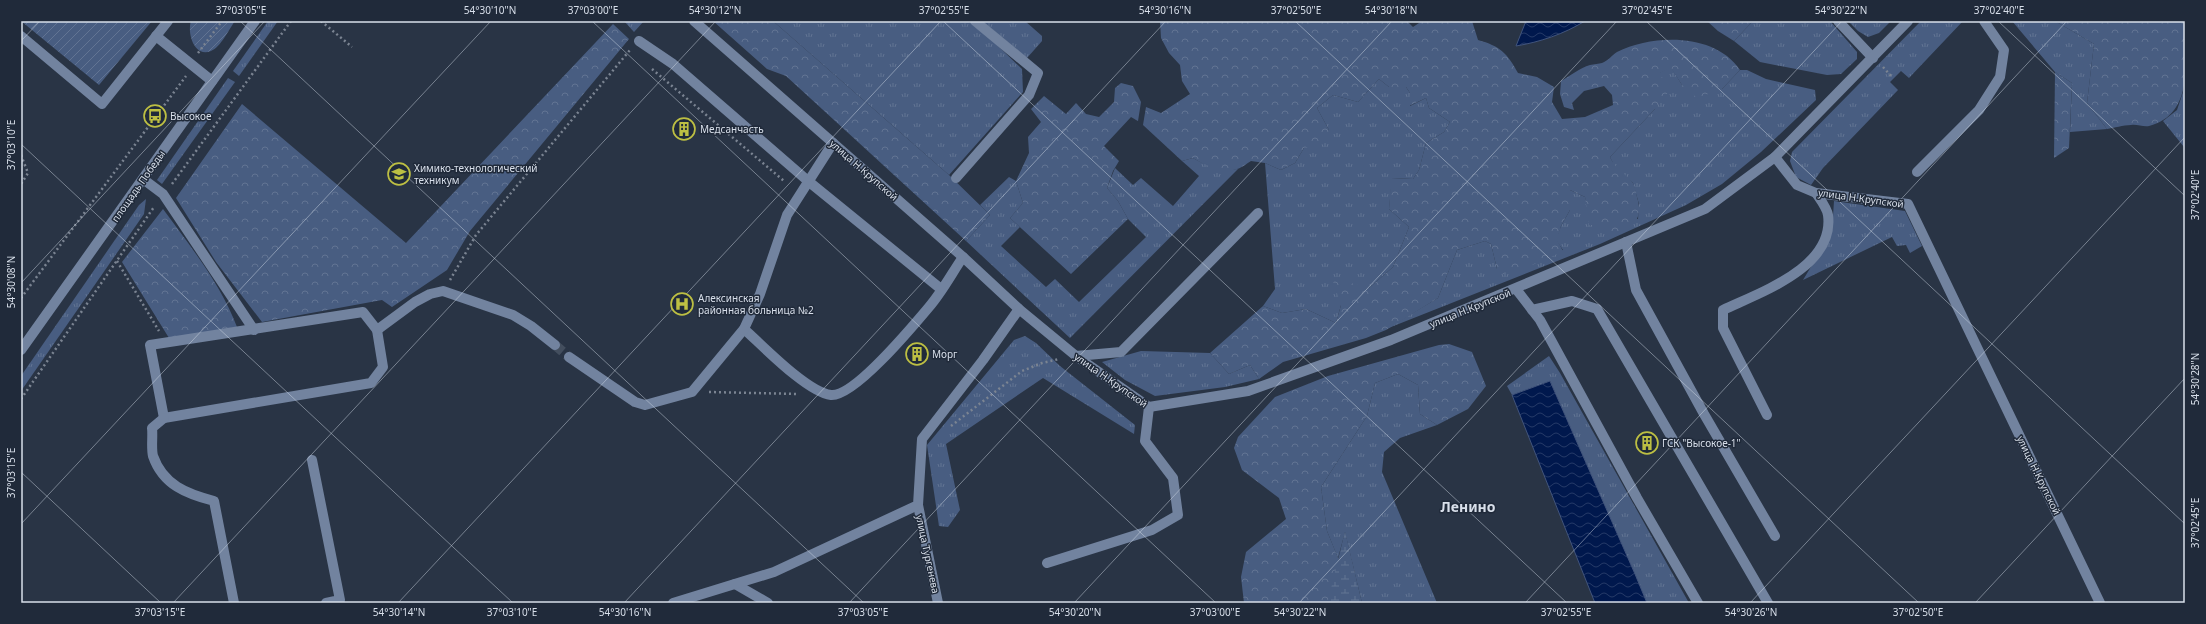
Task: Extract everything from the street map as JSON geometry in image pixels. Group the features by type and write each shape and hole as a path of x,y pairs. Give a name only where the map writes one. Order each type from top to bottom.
{"street":[{"path":"21,36 102,104 168,21"},
{"name":"площадь Победы","path":"21,350 255,21"},
{"name":"улица Н.Крупской","path":"694,21 964,257 1019,308 1076,356 1149,408 1248,391 1391,340 1705,209 1775,157 1797,185 1816,192 1908,204 2100,603"},
{"path":"956,178 1029,95 1038,73 974,21"},
{"path":"1838,21 1873,58"},
{"path":"1775,157 1908,21"},
{"path":"1917,172 1979,110 2000,77 2004,50 1984,21"},
{"path":"156,36 212,82"},
{"path":"639,41 674,64 808,181 941,289"},
{"path":"569,357 635,402 645,405 692,392 744,329 760,294 787,215 833,143"},
{"path":"143,179 163,194 182,220 254,330"},
{"path":"1767,415 1723,328 1724,310 1790,277 1816,255 1825,239 1828,214 1816,192"},
{"path":"1076,356 1121,352 1258,213"},
{"path":"1626,242 1636,290 1704,414 1775,536"},
{"path":"744,329 805,383 818,391 832,395 843,393 865,377 930,307 964,257"},
{"path":"1516,289 1540,320 1633,491 1698,603"},
{"path":"377,330 414,302 430,294 443,291 512,315 531,326 554,345"},
{"path":"1532,310 1572,301 1597,309 1768,603"},
{"name":"улица Тургенева","path":"938,603 918,505 922,439 983,360 1019,308"},
{"path":"164,418 150,345 363,312 377,330 383,367 371,383 164,418 152,428 153,454 165,477 175,486 192,495 214,501 234,603"},
{"path":"1047,563 1152,530 1178,515 1173,478 1145,441 1149,408"},
{"path":"312,460 340,600 326,603"},
{"path":"673,603 774,572 918,505"},
{"path":"735,584 768,603"}],"path":[{"path":"21,298 185,77 190,64 222,21"},
{"path":"321,21 352,47"},
{"path":"443,291 476,235 639,41"},
{"path":"630,50 636,55"},
{"path":"648,65 800,194"},
{"path":"21,155 28,173 21,184"},
{"path":"117,261 166,342"},
{"path":"949,427 1022,371 1042,362 1076,356"},
{"path":"692,392 800,394"}],"green space":[{"path":"21,21 152,21 99,85"},
{"path":"191,21 235,21 218,46 211,51 205,52 196,48 193,43 190,32"},
{"path":"268,21 278,21 239,76 233,71"},
{"path":"624,21 644,21 634,32"},
{"path":"713,21 773,21 949,175 990,215 966,241 786,76 767,69"},
{"path":"773,21 968,21 994,42 1022,69 1023,92 949,175"},
{"path":"982,21 1025,21 1042,36 1042,41 1027,58"},
{"path":"1160,21 1407,21 1413,27 1422,21 1472,21 1478,40 1486,42 1502,51 1518,73 1537,77 1554,87 1552,102 1562,119 1585,117 1613,105 1612,95 1604,86 1584,91 1572,103 1574,110 1564,107 1560,94 1561,81 1583,68 1604,62 1617,52 1632,46 1666,40 1683,40 1700,43 1715,49 1729,58 1740,70 1722,89 1697,98 1682,85 1671,68 1660,73 1669,91 1655,109 1610,157 1615,165 1629,178 1635,187 1639,212 1638,217 1631,226 1612,235 1600,225 1589,225 1585,197 1570,190 1570,210 1561,226 1557,240 1563,251 1541,262 1503,274 1497,269 1491,244 1485,241 1457,250 1438,298 1386,330 1366,338 1283,362 1259,379 1250,365 1229,374 1210,353 1263,306 1282,313 1306,309 1336,323 1341,305 1332,278 1369,288 1393,267 1409,227 1389,209 1391,178 1413,179 1419,170 1426,143 1444,132 1450,122 1429,108 1426,98 1409,106 1410,93 1406,87 1389,87 1379,79 1358,102 1333,95 1317,108 1329,130 1324,144 1304,148 1295,163 1281,170 1265,163 1251,161 1243,167 1225,170 1208,166 1193,158 1182,161 1143,125 1146,107 1161,113 1190,94 1182,81 1180,65 1169,53 1161,38"},
{"path":"1707,21 1753,21 1734,41 1718,31"},
{"path":"1753,21 1830,21 1857,52 1857,59 1841,74 1827,75 1760,62 1734,41"},
{"path":"1848,21 1891,21 1879,33 1868,37 1858,31"},
{"path":"1921,21 1963,21 1909,78 1901,71 1890,82 1898,90 1823,168 1811,185 1796,177 1790,161 1792,152"},
{"path":"2012,21 2055,21 2094,44 2087,103 2107,129 2070,132 2072,83 2055,72"},
{"path":"2055,21 2185,21 2185,83 2181,97 2174,110 2164,120 2149,126 2128,125 2107,129 2087,103 2094,44"},
{"path":"613,24 629,39 470,231 447,270 392,307 382,300 262,322 216,262 176,198 242,104 406,243"},
{"path":"1671,67 1682,85 1722,89 1740,70 1747,70 1766,79 1815,90 1816,100 1761,152 1722,184 1686,205 1600,244 1386,329 1438,298 1457,250 1485,241 1491,244 1497,269 1563,250 1556,240 1561,226 1570,210 1570,190 1585,197 1587,204 1638,219 1639,204 1633,183 1616,169 1610,157 1655,109 1659,73"},
{"path":"2055,72 2072,83 2069,148 2054,158"},
{"path":"228,78 235,82 162,184 157,180"},
{"path":"1379,79 1389,87 1406,87 1410,93 1410,106 1426,98 1429,108 1450,122 1444,132 1426,143 1419,170 1413,179 1392,178 1389,209 1409,227 1393,267 1369,288 1341,305 1336,323 1306,309 1282,313 1263,306 1275,289 1265,163 1281,170 1295,163 1304,148 1329,130 1317,108 1333,95 1358,102"},
{"path":"1121,83 1133,86 1141,102 1138,121 1131,117 1104,146 1119,161 1113,171 1107,188 1118,201 1128,219 1071,274 1010,218 1023,203 1016,181 1029,153 1028,137 1041,122 1031,109 1044,96 1066,114 1076,103 1086,114 1099,117 1114,102 1115,88"},
{"path":"2185,86 2184,147 2163,121 2177,110"},
{"path":"1193,158 1214,167 1238,169 1070,338 966,241 990,215 980,205 1009,177 1016,181 1023,203 1010,218 1020,227 1001,246 1046,287 1055,279 1079,302 1146,237 1128,219 1118,201 1107,188 1115,168 1133,185 1141,178 1173,206 1199,176 1182,161"},
{"path":"146,199 144,214 21,391 21,376 139,205"},
{"path":"1834,201 1905,211 1922,246 1910,253 1906,245 1897,246 1892,237 1803,280 1832,232"},
{"path":"163,209 214,281 237,327 169,338 122,262"},
{"path":"1025,336 1036,343 1060,366 1135,425 1134,434 1043,378 946,444 960,510 948,527 939,526 927,445 1014,340"},
{"path":"1449,344 1472,352 1486,386 1468,409 1437,425 1420,414 1418,385 1398,374 1375,383 1367,416 1321,487 1327,531 1341,565 1337,603 1244,603 1241,577 1246,552 1286,519 1279,498 1242,470 1234,448 1238,437 1275,397 1328,376 1439,345"},
{"path":"1141,351 1210,353 1229,374 1250,365 1259,379 1225,387 1155,396 1125,380 1102,362"},
{"path":"1549,356 1689,603 1647,603 1550,381 1512,395 1507,386"},
{"path":"1398,374 1418,385 1420,414 1437,425 1400,438 1384,452 1382,472 1437,603 1362,603 1345,532 1338,558 1327,531 1321,487 1367,416 1375,383"},
{"path":"1345,531 1362,603 1327,603 1328,601"}],"water":[{"path":"1526,21 1585,21 1552,37 1516,46"},
{"path":"1550,381 1647,603 1595,603 1512,395"}],"tunnel":[{"path":"555,345 569,357"}],"place":[{"name":"Высокое","path":"155,116"},
{"name":"Медсанчасть","path":"684,129"},
{"name":"Химико-технологический техникум","path":"399,174"},
{"name":"Алексинская районная больница №2","path":"682,304"},
{"name":"Морг","path":"917,354"},
{"name":"ГСК \"Высокое-1\"","path":"1647,443"}],"district":[{"name":"Ленино","path":"1468,507"}]}
